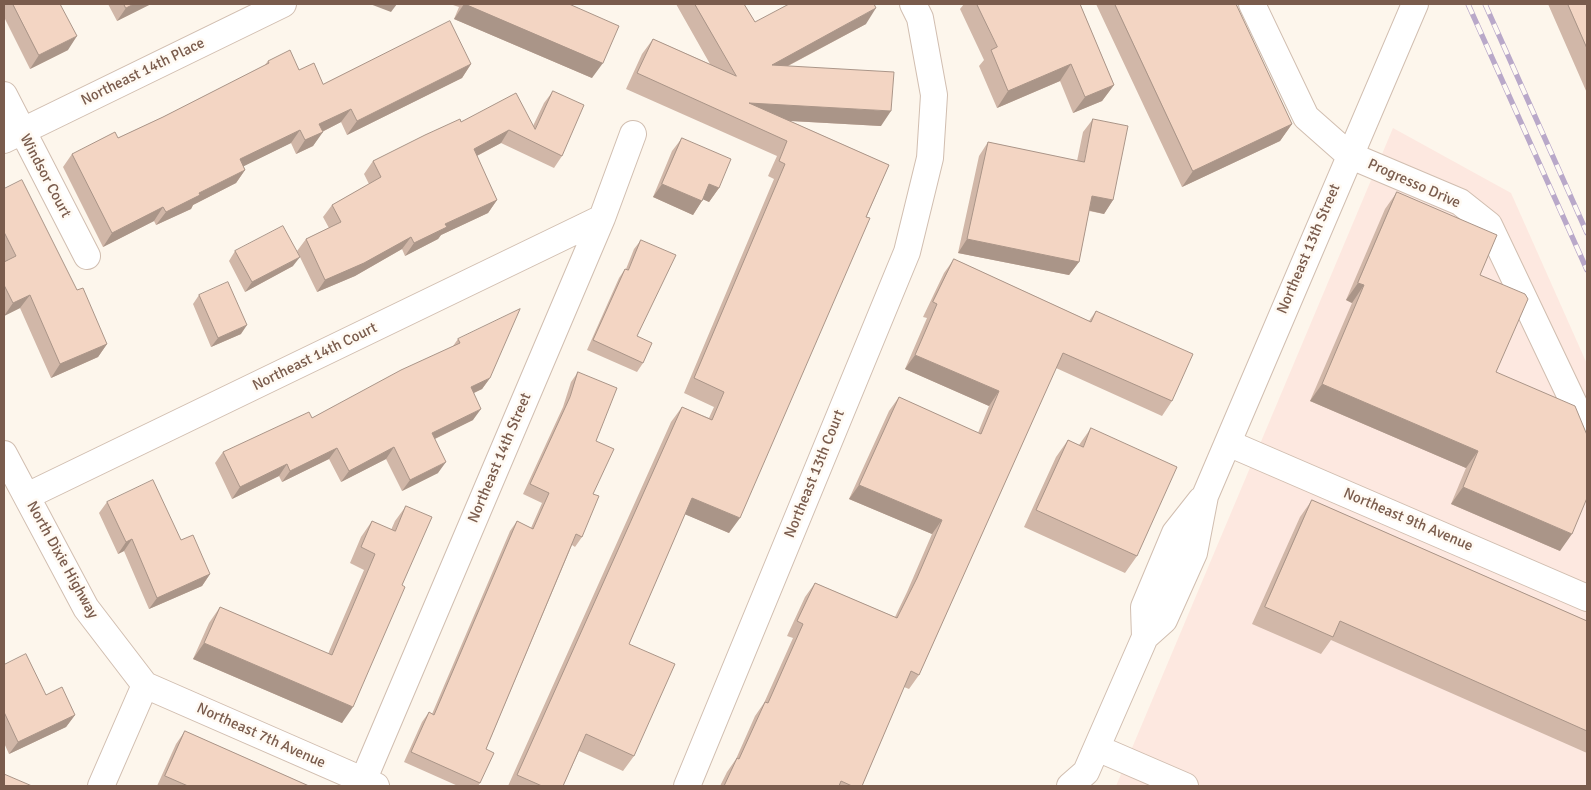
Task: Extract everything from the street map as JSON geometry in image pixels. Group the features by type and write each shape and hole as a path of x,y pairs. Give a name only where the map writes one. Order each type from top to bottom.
{"street":[{"name":"Northeast 14th Place","path":"12,135 283,4"},
{"name":"Northeast 13th Court","path":"687,786 907,252 930,158 934,95 920,18 913,4"},
{"name":"Progresso Drive","path":"1252,4 1306,117 1349,155 1460,202 1489,225 1587,431"},
{"name":"Northeast 13th Street","path":"1081,781 1145,637 1144,607 1168,549 1175,533 1205,496 1415,4"},
{"name":"Windsor Court","path":"4,95 12,135 87,256"},
{"name":"Northeast 14th Street","path":"370,784 602,218 633,134"},
{"name":"Northeast 14th Court","path":"27,496 602,218"},
{"name":"Northeast 9th Avenue","path":"1228,442 1587,598"},
{"name":"North Dixie Highway","path":"4,454 86,608 145,685"},
{"name":"Northeast 7th Avenue","path":"145,685 370,784"},
{"path":"101,786 145,685"},
{"path":"1097,748 1186,786"}],"shaded area":[{"path":"1393,128 1511,193 1587,364 1587,786 1116,786"}],"building":[{"path":"13,4 60,4 77,36 39,55"},
{"path":"124,4 134,4 126,8"},
{"path":"465,4 569,4 619,26 603,63"},
{"path":"695,4 744,4 755,22 789,4 874,4 876,8 772,65 894,72 891,111 749,103 889,165 866,217 870,218 740,518 692,498 629,644 675,664 634,756 586,734 563,786 542,786 517,775 682,407 712,420 724,392 694,378 785,164 779,161 787,141 637,73 653,39 736,76"},
{"path":"977,4 1080,4 1114,85 1085,97 1071,64 1008,91 991,50 997,47"},
{"path":"1115,4 1236,4 1292,124 1193,171"},
{"path":"1568,4 1587,4 1587,48"},
{"path":"450,21 471,64 357,121 351,109 319,124 323,132 305,140 300,130 240,159 245,170 199,193 200,195 166,212 163,207 112,233 72,154 115,132 118,138 163,117 269,63 268,61 290,50 299,70 314,63 323,84"},
{"path":"553,91 584,105 562,156 509,130 474,149 497,200 445,224 447,227 414,243 411,237 364,263 325,280 306,239 341,222 332,205 381,177 373,161 460,119 461,122 516,93 535,129"},
{"path":"1093,119 1128,126 1113,200 1092,196 1079,262 967,239 988,142 1084,162"},
{"path":"682,138 731,159 719,188 709,184 702,201 662,184"},
{"path":"22,180 77,290 83,288 107,344 60,364 30,295 13,303 4,285 4,262 16,256 4,232 4,189"},
{"path":"1397,192 1497,235 1480,275 1525,294 1528,299 1496,372 1575,406 1587,435 1587,498 1572,534 1463,487 1478,451 1322,384 1364,285 1358,283"},
{"path":"283,226 300,257 252,282 235,251"},
{"path":"641,240 676,255 637,336 652,343 643,363 593,340 625,269 628,270"},
{"path":"954,259 1091,322 1096,311 1193,354 1172,401 1063,353 919,675 911,671 862,786 852,786 841,781 839,786 724,786 737,758 739,759 765,702 768,703 803,624 797,621 815,583 897,618 917,578 942,520 859,485 899,397 981,434 999,391 915,355 937,304 933,302"},
{"path":"228,282 247,325 218,338 199,295"},
{"path":"520,309 490,378 471,387 481,409 432,433 446,462 410,480 394,447 349,471 337,448 290,471 287,464 240,487 223,452 309,412 312,418 401,370 460,343 458,339"},
{"path":"578,372 617,388 596,441 614,449 593,494 599,496 582,537 576,534 486,749 494,753 480,783 411,752 429,712 434,715 517,521 533,529 549,493 530,484 570,397"},
{"path":"1091,428 1177,467 1137,556 1036,510 1068,440 1083,447"},
{"path":"153,480 181,540 193,535 210,574 157,598 132,539 126,542 107,502"},
{"path":"1312,500 1587,621 1587,731 1340,621 1333,637 1265,607"},
{"path":"406,506 432,517 402,585 405,587 353,707 204,643 220,607 332,655 375,554 361,547 372,521 395,531"},
{"path":"26,654 46,695 62,687 75,715 18,742 4,712 4,665"},
{"path":"185,731 309,786 188,786 165,776"},
{"path":"4,774 32,786 4,786"}],"railway":[{"path":"1468,4 1587,270"},
{"path":"1485,4 1587,233"}]}
